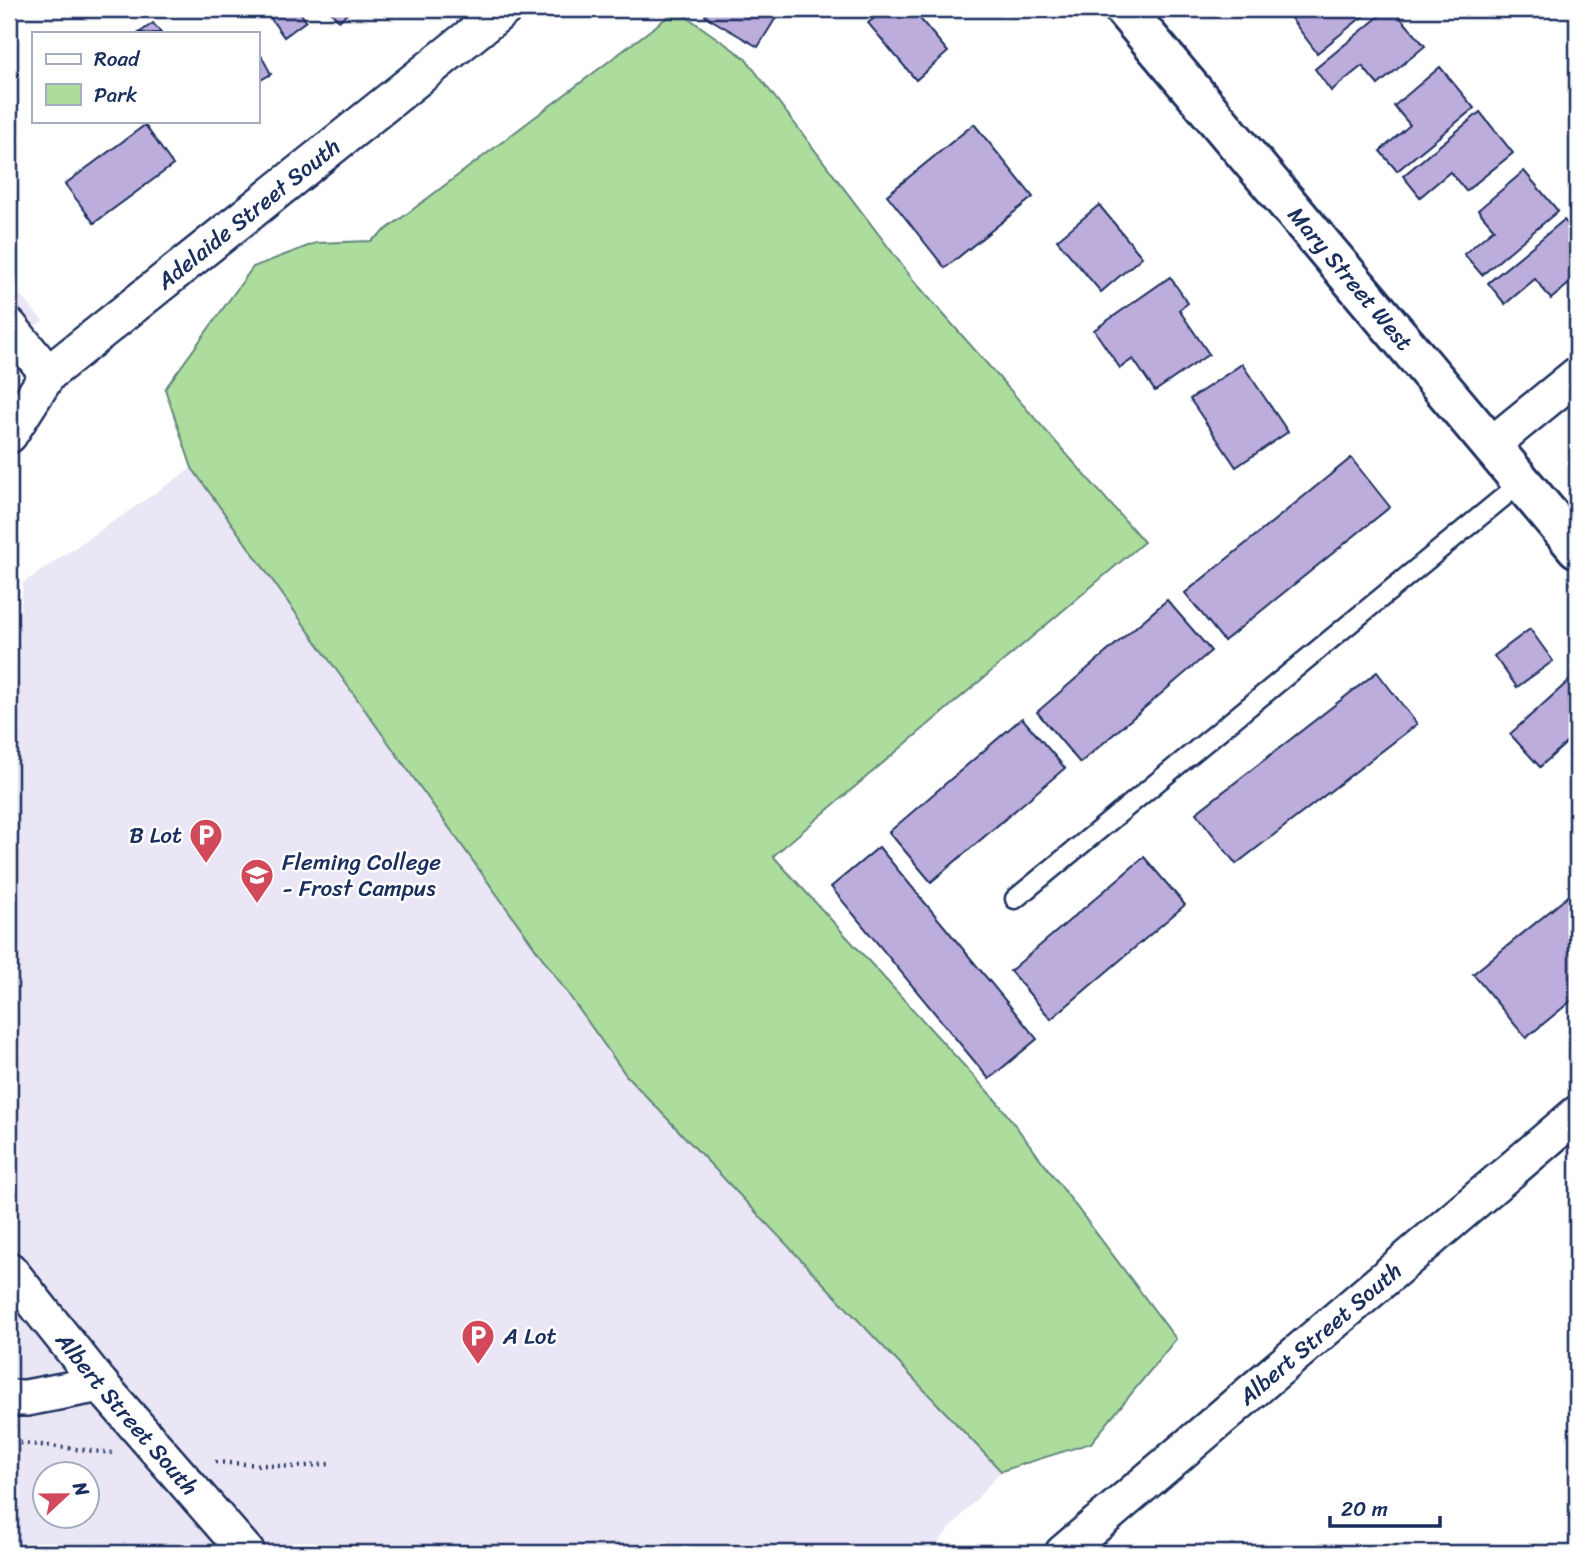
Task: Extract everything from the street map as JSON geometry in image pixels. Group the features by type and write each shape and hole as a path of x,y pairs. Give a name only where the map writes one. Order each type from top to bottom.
{"street":[{"name":"Adelaide Street South","path":"9,435 48,374 505,9"},
{"name":"Mary Street West","path":"1124,9 1577,548"},
{"path":"9,326 48,374"},
{"path":"1490,446 1577,375"},
{"name":"Albert Street South","path":"1063,1553 1577,1114"},
{"name":"Albert Street South","path":"9,1270 100,1384 247,1553"},
{"path":"9,1398 26,1398 100,1384"}],"lane":[{"path":"1014,899 1523,481"}],"shaded area":[{"path":"9,282 43,321 9,340"},
{"name":"Fleming College - Frost Campus","path":"192,468 626,1075 1001,1471 929,1553 9,1553 9,735 23,583"}],"green space":[{"path":"677,10 745,58 914,281 1144,542 773,856 999,1104 1176,1339 1091,1443 1001,1471 626,1075 192,468 165,389 253,267 316,243 371,241"}],"building":[{"path":"264,9 298,9 306,21 284,37"},
{"path":"328,9 352,9 339,21"},
{"path":"710,9 780,11 758,47 705,16"},
{"path":"886,9 912,9 948,52 916,80 868,23"},
{"path":"1284,9 1372,9 1317,53"},
{"path":"1388,9 1393,9 1425,46 1378,85 1362,66 1331,91 1315,69"},
{"path":"153,23 160,32 140,32"},
{"path":"259,52 271,74 259,81"},
{"path":"1440,67 1474,108 1397,171 1380,151 1410,125 1394,106"},
{"path":"1480,112 1513,153 1466,191 1450,172 1420,197 1403,176"},
{"path":"974,124 1033,197 945,268 887,195"},
{"path":"145,125 173,165 94,223 65,184"},
{"path":"1524,171 1558,211 1482,275 1464,254 1494,229 1478,210"},
{"path":"1099,205 1142,257 1101,292 1057,240"},
{"path":"1564,220 1577,235 1577,277 1551,299 1535,279 1505,304 1488,283"},
{"path":"1170,277 1188,303 1179,310 1209,354 1155,391 1133,359 1120,368 1094,330"},
{"path":"1242,364 1288,432 1236,467 1190,399"},
{"path":"1351,458 1390,507 1224,641 1185,593"},
{"path":"1167,600 1211,651 1080,763 1037,712"},
{"path":"1530,629 1553,661 1517,687 1494,656"},
{"path":"1377,672 1417,724 1236,864 1196,813"},
{"path":"1572,678 1577,684 1577,733 1540,767 1510,734"},
{"path":"1022,718 1065,768 931,882 889,832"},
{"path":"879,847 1037,1039 989,1079 831,887"},
{"path":"1144,857 1185,905 1051,1019 1010,971"},
{"path":"1577,889 1577,996 1526,1038 1473,974"}],"place":[{"name":"B Lot","path":"206,865"},
{"name":"Fleming College - Frost Campus","path":"257,905"},
{"name":"A Lot","path":"478,1366"}]}
